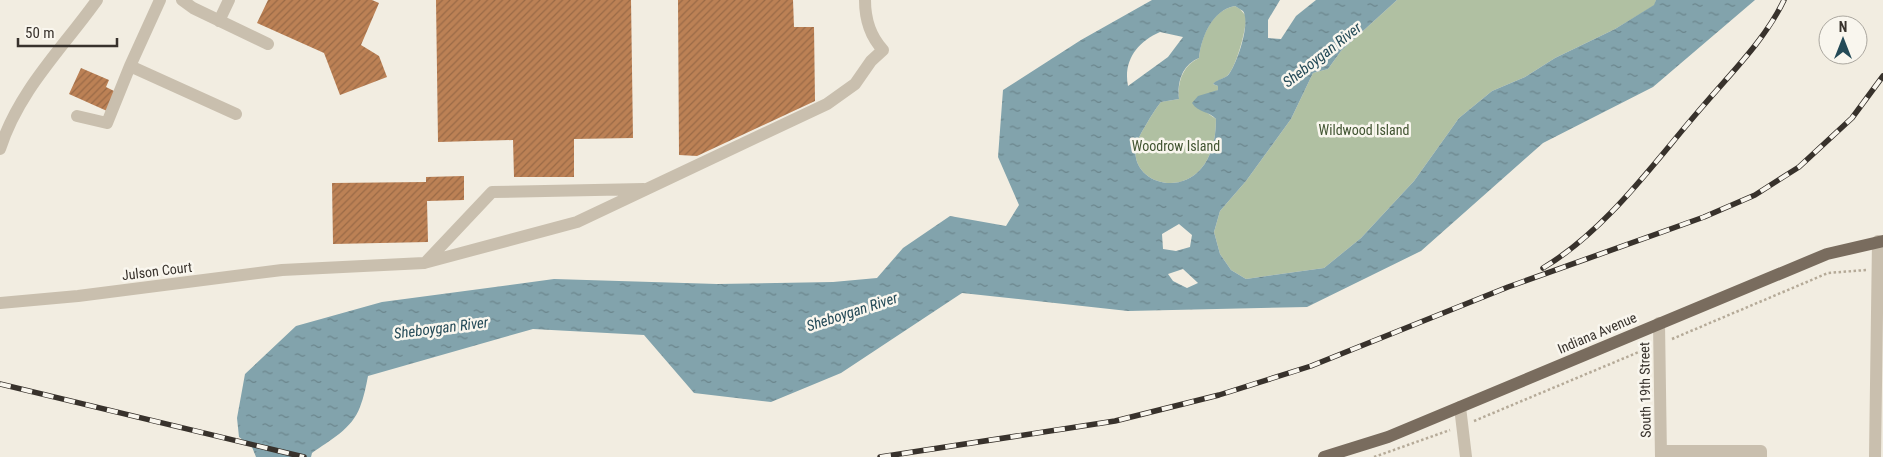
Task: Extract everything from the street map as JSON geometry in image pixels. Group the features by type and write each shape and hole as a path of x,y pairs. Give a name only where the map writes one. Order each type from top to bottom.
{"main road":[{"name":"Indiana Avenue","path":"1324,457 1388,437 1827,254 1880,241"}],"street":[{"path":"0,148 17,109 37,75 96,0"},
{"path":"76,116 107,123 160,0"},
{"path":"182,0 193,8 268,44"},
{"path":"219,21 228,0"},
{"name":"Julson Court","path":"0,303 78,296 282,270 424,263 577,222 827,104 854,84 882,50 873,40 869,28 865,0"},
{"path":"130,66 236,114"},
{"path":"424,263 492,192 649,189"},
{"path":"1875,457 1880,241"},
{"name":"South 19th Street","path":"1659,323 1661,454"},
{"path":"1460,407 1466,457"},
{"path":"1661,454 1761,451 1761,457"}],"path":[{"path":"1374,457 1462,426 1828,273 1878,270"}],"green space":[{"name":"Wildwood Island","path":"1397,0 1656,0 1655,5 1615,29 1555,58 1525,77 1492,91 1459,118 1414,181 1361,238 1324,268 1246,279 1231,270 1220,254 1214,232 1220,211 1246,181 1291,119 1313,73 1328,69 1341,51"},
{"name":"Woodrow Island","path":"1235,6 1246,16 1245,29 1237,57 1230,72 1227,76 1213,84 1218,86 1218,90 1213,93 1206,112 1216,119 1212,148 1202,168 1187,179 1171,183 1155,180 1143,172 1136,159 1137,142 1161,102 1179,99 1179,86 1182,75 1193,61 1199,58 1205,33 1214,19 1220,13"}],"water":[{"name":"Sheboygan River","path":"1152,0 1280,0 1268,20 1268,38 1281,39 1296,16 1316,0 1397,0 1341,51 1328,69 1313,73 1291,119 1246,181 1220,211 1214,232 1220,254 1231,270 1246,279 1324,268 1361,238 1414,181 1459,118 1492,91 1525,77 1555,58 1615,29 1654,5 1656,0 1755,0 1653,87 1543,143 1421,251 1307,307 1128,311 962,293 841,373 771,402 694,393 644,335 533,329 368,376 365,392 352,422 312,453 311,457 256,457 252,447 239,437 237,418 245,374 296,326 382,302 554,279 717,284 833,282 877,278 903,248 950,216 1006,226 1019,205 998,157 1003,90 1081,40","holes":["1235,6 1243,11 1245,17 1244,33 1236,61 1229,74 1213,84 1218,86 1218,90 1198,96 1192,103 1197,109 1216,119 1212,148 1202,168 1187,179 1171,183 1155,180 1143,172 1136,159 1137,142 1161,102 1179,99 1179,86 1182,75 1188,65 1199,58 1202,42 1209,26 1220,13","1160,32 1183,37 1168,57 1128,86 1127,77 1130,61 1138,47","1179,224 1192,235 1190,247 1176,251 1163,249 1162,234","1183,269 1198,283 1187,288 1173,281 1168,274"]}],"building":[{"path":"268,0 372,0 379,3 361,45 379,56 387,77 340,95 324,53 257,23"},
{"path":"436,0 631,0 633,138 574,139 574,177 514,177 513,140 438,142"},
{"path":"678,0 793,0 794,27 814,27 815,101 697,156 679,155"},
{"path":"81,68 109,80 106,87 116,92 107,111 69,94"},
{"path":"464,176 464,200 427,201 428,242 333,244 332,183 426,182 426,177"}],"railway":[{"path":"1543,268 1589,234 1648,172 1747,56 1767,29 1784,0"},
{"path":"880,457 1115,421 1219,395 1311,366 1508,287 1704,217 1755,195 1799,167 1852,118 1883,76"},
{"path":"0,384 304,457"}]}
